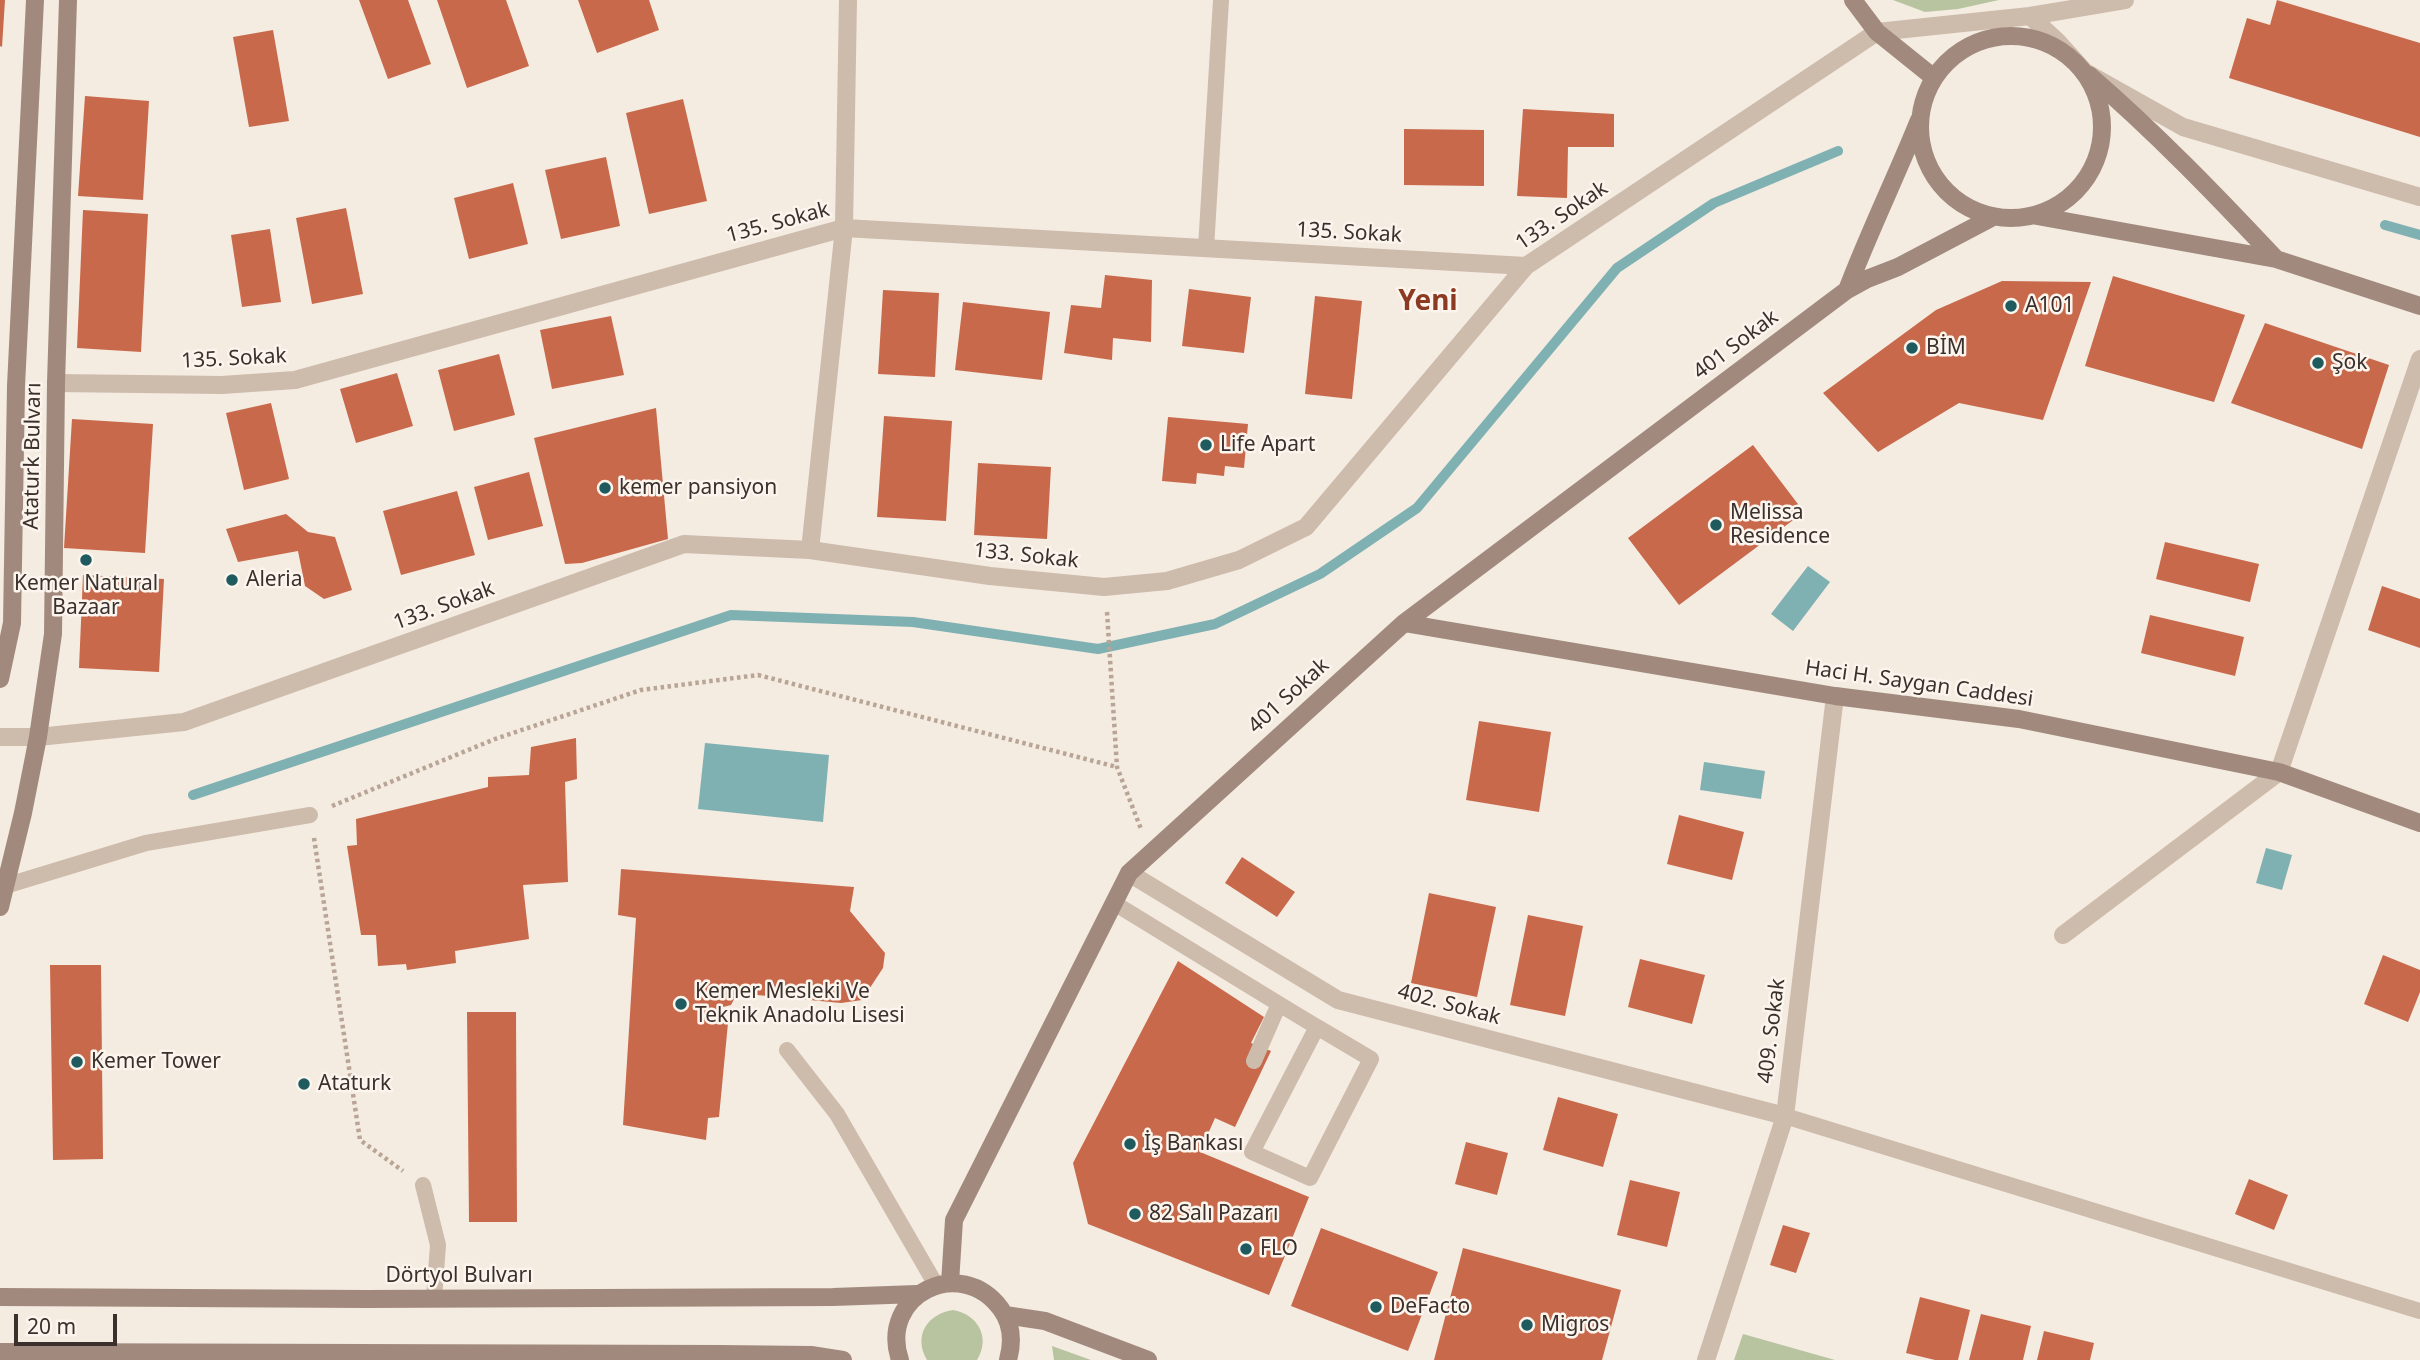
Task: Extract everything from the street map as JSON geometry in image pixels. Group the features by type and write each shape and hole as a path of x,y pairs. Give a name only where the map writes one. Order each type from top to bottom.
{"main road":[{"name":"Ataturk Bulvarı","path":"0,678 12,623 8,386 35,0"},
{"name":"Ataturk Bulvarı","path":"0,907 38,737 53,634 56,383 68,0"},
{"path":"1853,0 1877,32 1933,78"},
{"path":"1847,289 1870,230 1893,184 1933,78 1965,47 2007,35 2051,44 2085,72 2136,116 2276,259"},
{"path":"2037,216 2076,194 2099,157 2103,113 2085,72"},
{"path":"1919,120 1926,163 1953,198 1993,217 2037,216 2276,259 2420,306"},
{"name":"401 Sokak","path":"943,1284 954,1220 1129,873 1404,623 1847,289 1898,267 1993,217"},
{"name":"Haci H. Saygan Caddesi","path":"1404,623 1835,696 2019,719 2279,772 2420,823"},
{"path":"900,1360 895,1346 898,1322 906,1307 917,1294 943,1284 966,1284 993,1298 1005,1315 1011,1332 1012,1348 1007,1360"},
{"name":"Dörtyol Bulvarı","path":"0,1297 433,1299 917,1294"},
{"path":"1005,1315 1045,1321 1148,1360"},
{"path":"0,1352 811,1355 843,1360"}],"street":[{"path":"810,550 844,228 848,0"},
{"path":"1877,32 2030,16 2125,0"},
{"path":"2030,16 2085,72 2183,127 2420,197"},
{"name":"133. Sokak","path":"0,737 38,737 184,722 684,544 810,550 990,576 1104,587 1167,581 1239,560 1306,527 1526,266 1877,32"},
{"name":"135. Sokak","path":"56,383 222,386 295,380 844,228 1526,266"},
{"path":"2063,934 2279,772 2420,359"},
{"name":"409. Sokak","path":"1706,1360 1785,1116 1835,696"},
{"name":"402. Sokak","path":"1129,873 1338,1000 1785,1116"}],"lane":[{"path":"1206,248 1221,0"},
{"path":"5,886 146,843 310,815"},
{"path":"1114,903 1371,1059 1310,1178 1252,1152 1317,1027"},
{"path":"1254,1061 1279,1004"},
{"path":"787,1050 837,1114 943,1284"},
{"path":"1785,1116 2420,1311"},
{"path":"424,1185 438,1245 433,1299"}],"path":[{"path":"1107,617 1116,767 1150,855"},
{"path":"424,1185 360,1140 310,815 495,738 641,690 758,675 1116,767"}],"green space":[{"path":"1893,0 1999,0 1958,9 1925,12"},
{"path":"953,1310 969,1316 980,1328 983,1343 977,1360 927,1360 922,1343 925,1328 936,1316"},
{"path":"1743,1334 1835,1360 1734,1360"},
{"path":"1052,1346 1091,1360 1054,1360"}],"water":[{"path":"1808,566 1830,582 1793,631 1771,614"},
{"path":"705,743 829,755 823,822 698,809"},
{"path":"1704,762 1765,771 1761,799 1700,790"},
{"path":"2266,848 2292,855 2282,890 2256,883"}],"building":[{"path":"0,0 5,0 2,47 0,46"},
{"path":"359,0 408,0 431,64 388,79"},
{"path":"437,0 506,0 529,66 467,88"},
{"path":"578,0 649,0 659,30 597,53"},
{"path":"2277,0 2420,43 2420,137 2229,78 2247,18 2270,25"},
{"path":"273,30 289,121 249,127 233,37"},
{"path":"85,96 149,101 143,200 78,196"},
{"path":"683,99 707,201 649,214 626,113"},
{"path":"1523,109 1614,114 1614,147 1568,147 1567,198 1517,196"},
{"path":"1404,129 1484,130 1484,186 1404,185"},
{"path":"606,157 620,226 561,239 545,170"},
{"path":"513,183 528,244 469,259 454,198"},
{"path":"346,208 363,294 312,304 296,218"},
{"path":"83,210 148,214 141,352 77,348"},
{"path":"270,229 281,302 242,307 231,235"},
{"path":"1105,275 1152,280 1151,342 1113,338 1112,360 1064,353 1071,305 1101,308"},
{"path":"2113,276 2245,315 2214,402 2085,366"},
{"path":"2002,281 2091,282 2043,420 1959,403 1878,452 1823,393 1936,310"},
{"path":"1189,289 1251,297 1244,353 1182,346"},
{"path":"883,290 939,293 935,377 878,374"},
{"path":"1315,296 1362,301 1352,399 1305,394"},
{"path":"963,302 1050,312 1042,380 955,370"},
{"path":"611,316 624,375 552,389 540,330"},
{"path":"2265,323 2389,365 2362,449 2231,403"},
{"path":"499,354 515,415 454,431 438,370"},
{"path":"397,373 413,426 356,443 340,389"},
{"path":"271,403 289,479 244,490 226,413"},
{"name":"kemer pansiyon","path":"656,408 668,539 582,563 565,564 534,438"},
{"path":"884,416 952,421 946,521 877,517"},
{"name":"Life Apart","path":"1168,417 1248,424 1244,468 1225,466 1224,476 1197,473 1196,484 1162,481"},
{"path":"72,419 153,424 145,553 64,548"},
{"name":"Melissa Residence","path":"1753,445 1804,512 1679,605 1628,538"},
{"path":"978,463 1051,467 1047,539 974,535"},
{"path":"529,472 543,526 488,540 474,487"},
{"path":"457,491 475,555 401,575 383,511"},
{"path":"286,514 308,532 335,537 352,590 324,599 305,586 298,551 238,562 226,529"},
{"path":"2165,542 2259,564 2250,602 2156,579"},
{"path":"83,575 164,579 159,672 79,668"},
{"path":"2382,586 2420,599 2420,648 2368,630"},
{"path":"2150,615 2244,637 2235,676 2141,653"},
{"path":"1479,721 1551,732 1539,812 1466,800"},
{"path":"576,738 577,779 565,782 568,882 523,885 529,939 455,951 456,963 407,970 406,964 378,966 376,935 361,935 347,846 357,845 356,819 488,787 488,777 529,775 531,747"},
{"path":"1679,815 1744,832 1732,880 1667,864"},
{"path":"1242,857 1295,892 1277,917 1225,883"},
{"name":"Kemer Mesleki Ve Teknik Anadolu Lisesi","path":"621,869 854,887 850,911 885,953 883,968 862,1000 841,1003 757,995 757,989 742,984 731,1005 719,1008 718,1014 728,1023 719,1117 708,1118 706,1140 623,1125 636,918 618,915"},
{"path":"1429,893 1496,907 1477,997 1411,983"},
{"path":"1528,915 1583,926 1565,1016 1510,1005"},
{"path":"2383,955 2420,970 2420,992 2408,1022 2364,1004"},
{"path":"1640,959 1705,975 1692,1024 1628,1007"},
{"path":"1178,961 1264,1017 1251,1043 1271,1051 1235,1127 1215,1118 1200,1152 1309,1197 1269,1295 1088,1224 1073,1163"},
{"name":"Kemer Tower","path":"50,965 101,965 103,1159 53,1160"},
{"path":"467,1012 516,1012 517,1222 469,1222"},
{"path":"1558,1097 1618,1114 1603,1167 1543,1150"},
{"path":"1466,1142 1508,1153 1497,1195 1455,1184"},
{"path":"2249,1179 2288,1195 2274,1230 2235,1214"},
{"path":"1630,1180 1680,1192 1667,1247 1617,1235"},
{"path":"1783,1225 1810,1233 1796,1273 1770,1265"},
{"path":"1321,1228 1438,1272 1408,1351 1291,1306"},
{"path":"1463,1248 1621,1290 1602,1360 1434,1360"},
{"path":"1920,1297 1970,1310 1958,1360 1935,1360 1906,1353"},
{"path":"1981,1314 2031,1326 2023,1360 1969,1360"},
{"path":"2044,1331 2094,1343 2090,1360 2037,1360"}],"waterway":[{"path":"193,795 731,615 913,622 1098,649 1215,624 1320,574 1417,508 1617,268 1714,203 1838,151"},
{"path":"2385,225 2420,235"}],"place":[{"name":"A101","path":"2011,306"},
{"name":"BİM","path":"1912,348"},
{"name":"Şok","path":"2318,363"},
{"name":"Life Apart","path":"1206,445"},
{"name":"kemer pansiyon","path":"605,488"},
{"name":"Melissa Residence","path":"1716,525"},
{"name":"Kemer Natural Bazaar","path":"86,560"},
{"name":"Aleria","path":"232,580"},
{"name":"Kemer Mesleki Ve Teknik Anadolu Lisesi","path":"681,1004"},
{"name":"Kemer Tower","path":"77,1062"},
{"name":"Ataturk","path":"304,1084"},
{"name":"İş Bankası","path":"1130,1144"},
{"name":"82 Salı Pazarı","path":"1135,1214"},
{"name":"FLO","path":"1246,1249"},
{"name":"DeFacto","path":"1376,1307"},
{"name":"Migros","path":"1527,1325"}],"district":[{"name":"Yeni","path":"1428,302"}]}
